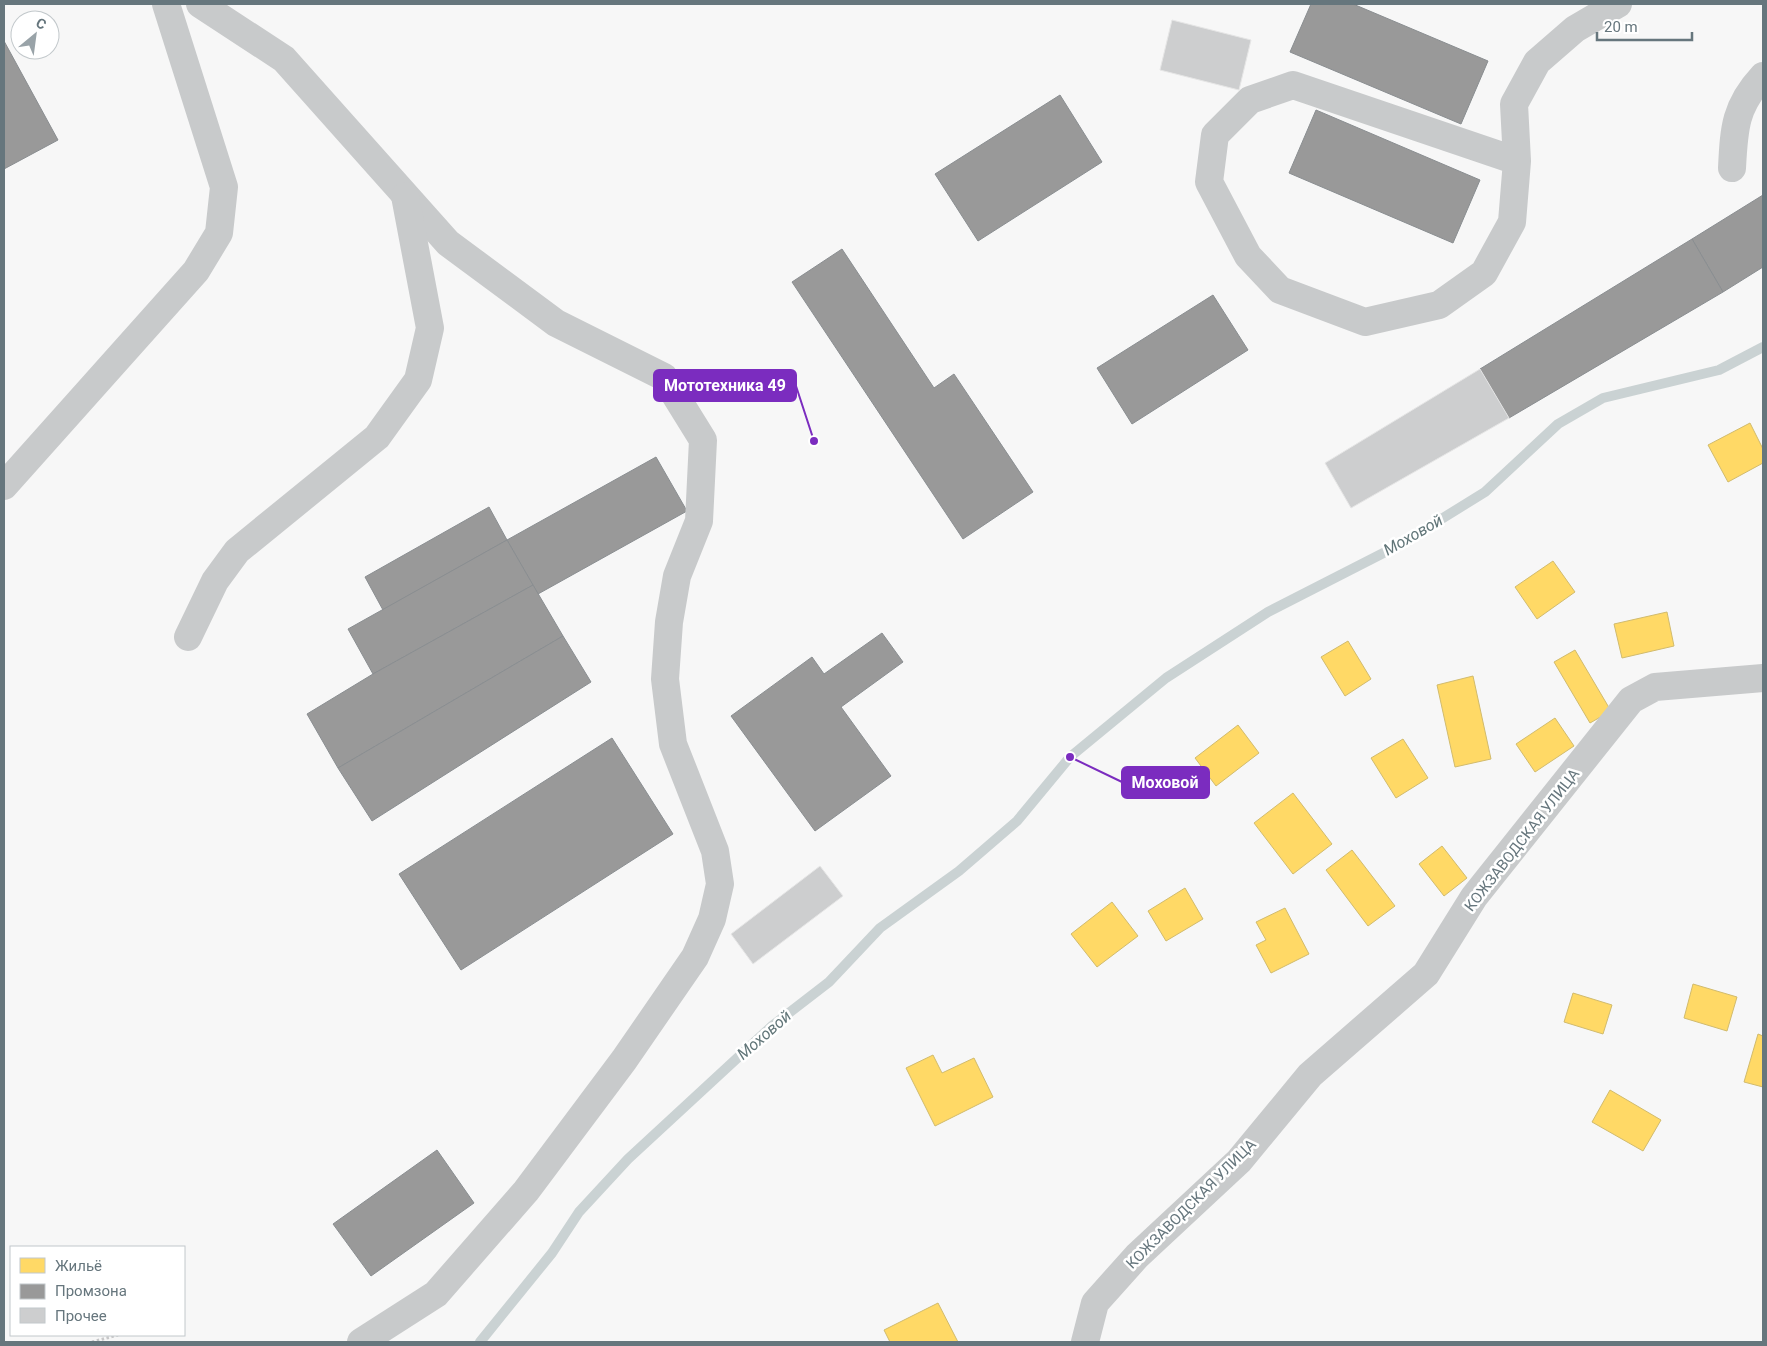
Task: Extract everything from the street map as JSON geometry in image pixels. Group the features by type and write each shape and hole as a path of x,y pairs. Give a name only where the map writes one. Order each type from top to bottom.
{"street":[{"path":"4,486 196,271 219,233 224,187 166,4"},
{"path":"200,4 284,59 448,243 556,323 664,377 703,440 699,521 677,576 669,622 665,679 673,744 715,851 720,884 712,919 695,957 624,1060 526,1191 436,1294 361,1342"},
{"path":"1517,160 1294,86 1250,100 1214,135 1209,182 1248,256 1280,290 1365,322 1439,306 1484,273 1512,222 1517,160 1514,104 1537,62 1574,29 1618,4"},
{"path":"1732,168 1734,130 1748,93 1763,76"},
{"path":"188,637 215,581 238,551 377,436 418,380 430,328 404,194"},
{"name":"КОЖЗАВОДСКАЯ УЛИЦА","path":"1085,1342 1095,1303 1137,1256 1239,1161 1310,1075 1426,974 1474,896 1632,700 1655,687 1763,678"}],"path":[{"path":"92,1342 114,1336"}],"building: Жильё":[{"path":"1750,423 1763,449 1763,463 1728,482 1708,445"},
{"path":"1553,561 1575,592 1537,619 1515,587"},
{"path":"1667,612 1674,646 1622,658 1614,624"},
{"path":"1348,641 1371,679 1345,696 1321,657"},
{"path":"1575,650 1611,711 1590,723 1554,662"},
{"path":"1473,676 1491,759 1455,767 1437,685"},
{"path":"1555,718 1574,746 1535,772 1516,744"},
{"path":"1238,725 1259,753 1216,786 1195,758"},
{"path":"1403,739 1428,778 1396,798 1371,758"},
{"path":"1293,793 1332,844 1293,874 1254,823"},
{"path":"1442,846 1467,878 1444,896 1419,864"},
{"path":"1352,850 1395,906 1368,926 1326,870"},
{"path":"1185,888 1203,919 1166,941 1148,911"},
{"path":"1112,902 1138,936 1097,967 1071,934"},
{"path":"1285,908 1309,954 1271,973 1256,945 1266,940 1256,922"},
{"path":"1693,984 1737,997 1727,1031 1684,1018"},
{"path":"1573,993 1612,1005 1603,1034 1564,1022"},
{"path":"1758,1034 1763,1036 1763,1087 1744,1082"},
{"path":"933,1055 942,1073 974,1058 993,1097 935,1126 906,1068"},
{"path":"1610,1090 1661,1120 1643,1151 1592,1122"},
{"path":"938,1303 958,1342 890,1342 884,1330"}],"building: Промзона":[{"path":"1311,4 1353,4 1488,61 1461,124 1290,52"},
{"path":"4,41 10,52 10,60 14,60 58,140 4,169"},
{"path":"1060,95 1102,162 978,241 935,174"},
{"path":"1316,110 1480,180 1453,243 1289,173"},
{"path":"1763,195 1763,267 1723,292 1692,239"},
{"path":"1692,239 1723,292 1509,418 1480,369"},
{"path":"842,249 934,388 954,374 1033,492 963,539 792,282"},
{"path":"1213,295 1248,350 1132,424 1097,368"},
{"path":"656,457 687,511 538,594 507,540"},
{"path":"489,507 507,540 383,610 365,577"},
{"path":"507,540 533,585 373,674 348,629"},
{"path":"533,585 563,636 338,768 307,714 373,674"},
{"path":"882,633 903,662 841,707 891,776 815,831 731,716 812,657 824,674"},
{"path":"563,636 591,682 372,821 338,768"},
{"path":"612,738 673,834 461,970 399,874"},
{"path":"437,1150 474,1203 371,1276 333,1224"}],"building: Прочее":[{"path":"1172,20 1251,40 1239,90 1160,70"},
{"path":"1480,369 1509,418 1351,508 1325,463"},
{"path":"820,866 843,896 753,964 731,934"}],"waterway":[{"name":"Моховой","path":"480,1342 552,1253 579,1212 628,1159 772,1026 829,982 880,928 959,871 1017,821 1070,757 1166,678 1268,612 1401,544 1485,492 1558,424 1603,398 1719,370 1763,347"}],"place":[{"name":"Мототехника 49","path":"814,441"},
{"name":"Моховой","path":"1070,757"}]}
